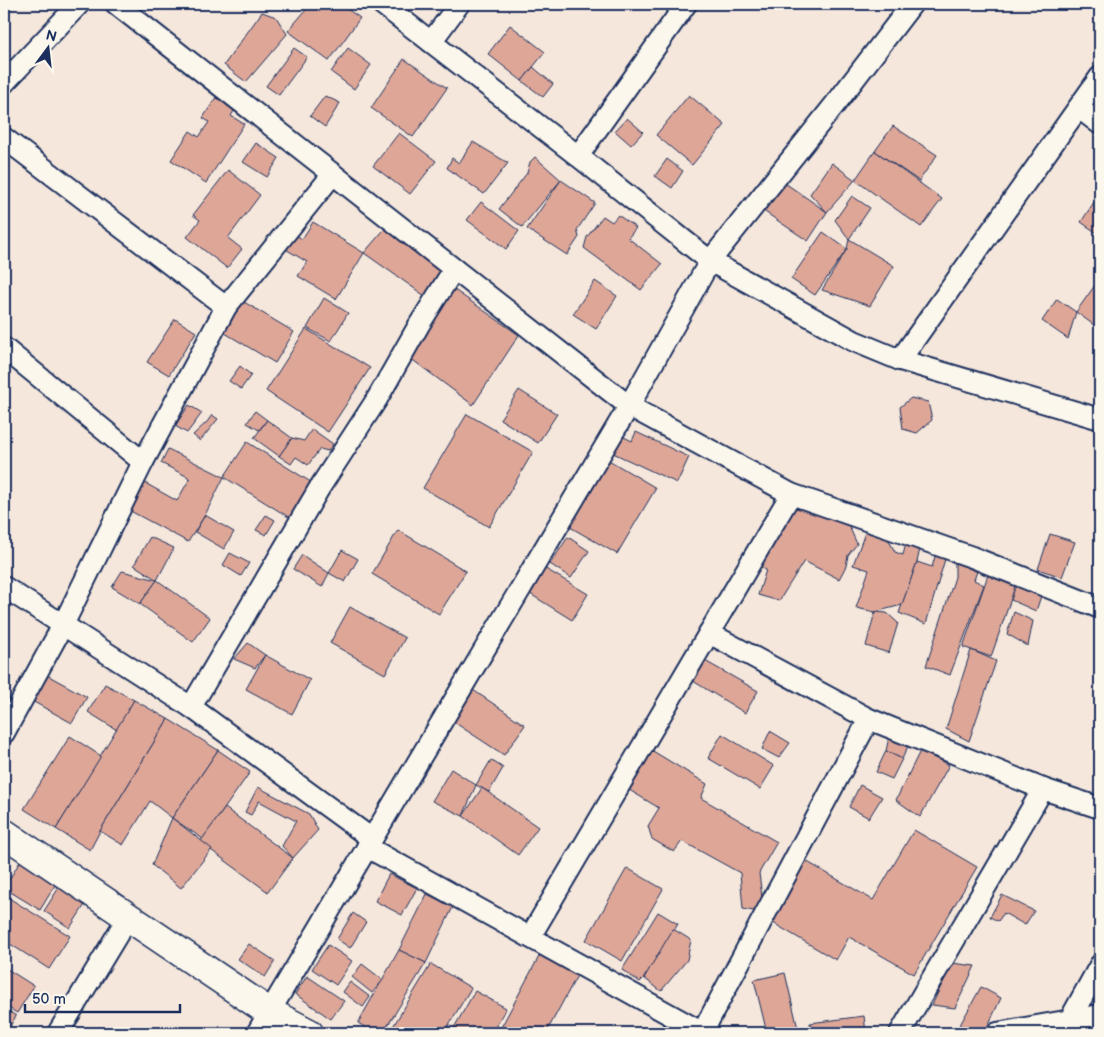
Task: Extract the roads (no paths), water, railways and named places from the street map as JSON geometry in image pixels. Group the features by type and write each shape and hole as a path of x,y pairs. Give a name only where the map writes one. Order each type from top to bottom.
{"street":[{"path":"4,82 79,4"},
{"path":"116,4 629,406 791,494 972,557 1100,608"},
{"path":"382,4 710,261 854,341 900,360 1100,419"},
{"path":"431,42 459,4"},
{"path":"578,156 686,4"},
{"path":"263,1023 629,406 710,261 912,4"},
{"path":"900,360 1100,77"},
{"path":"1079,108 1100,124"},
{"path":"4,138 226,307"},
{"path":"4,733 63,625 143,462 226,307 333,174"},
{"path":"191,707 320,487 377,399 419,325 454,269"},
{"path":"4,348 143,462"},
{"path":"530,937 791,494"},
{"path":"4,587 191,707 369,843 530,937 703,1033 868,719"},
{"path":"709,633 868,719 1044,789 1100,808"},
{"path":"900,1033 1044,789"},
{"path":"4,833 128,918 263,1023 309,1033"},
{"path":"58,1033 128,918"},
{"path":"1069,1021 1100,965"},
{"path":"997,1033 1100,1015"}]}
